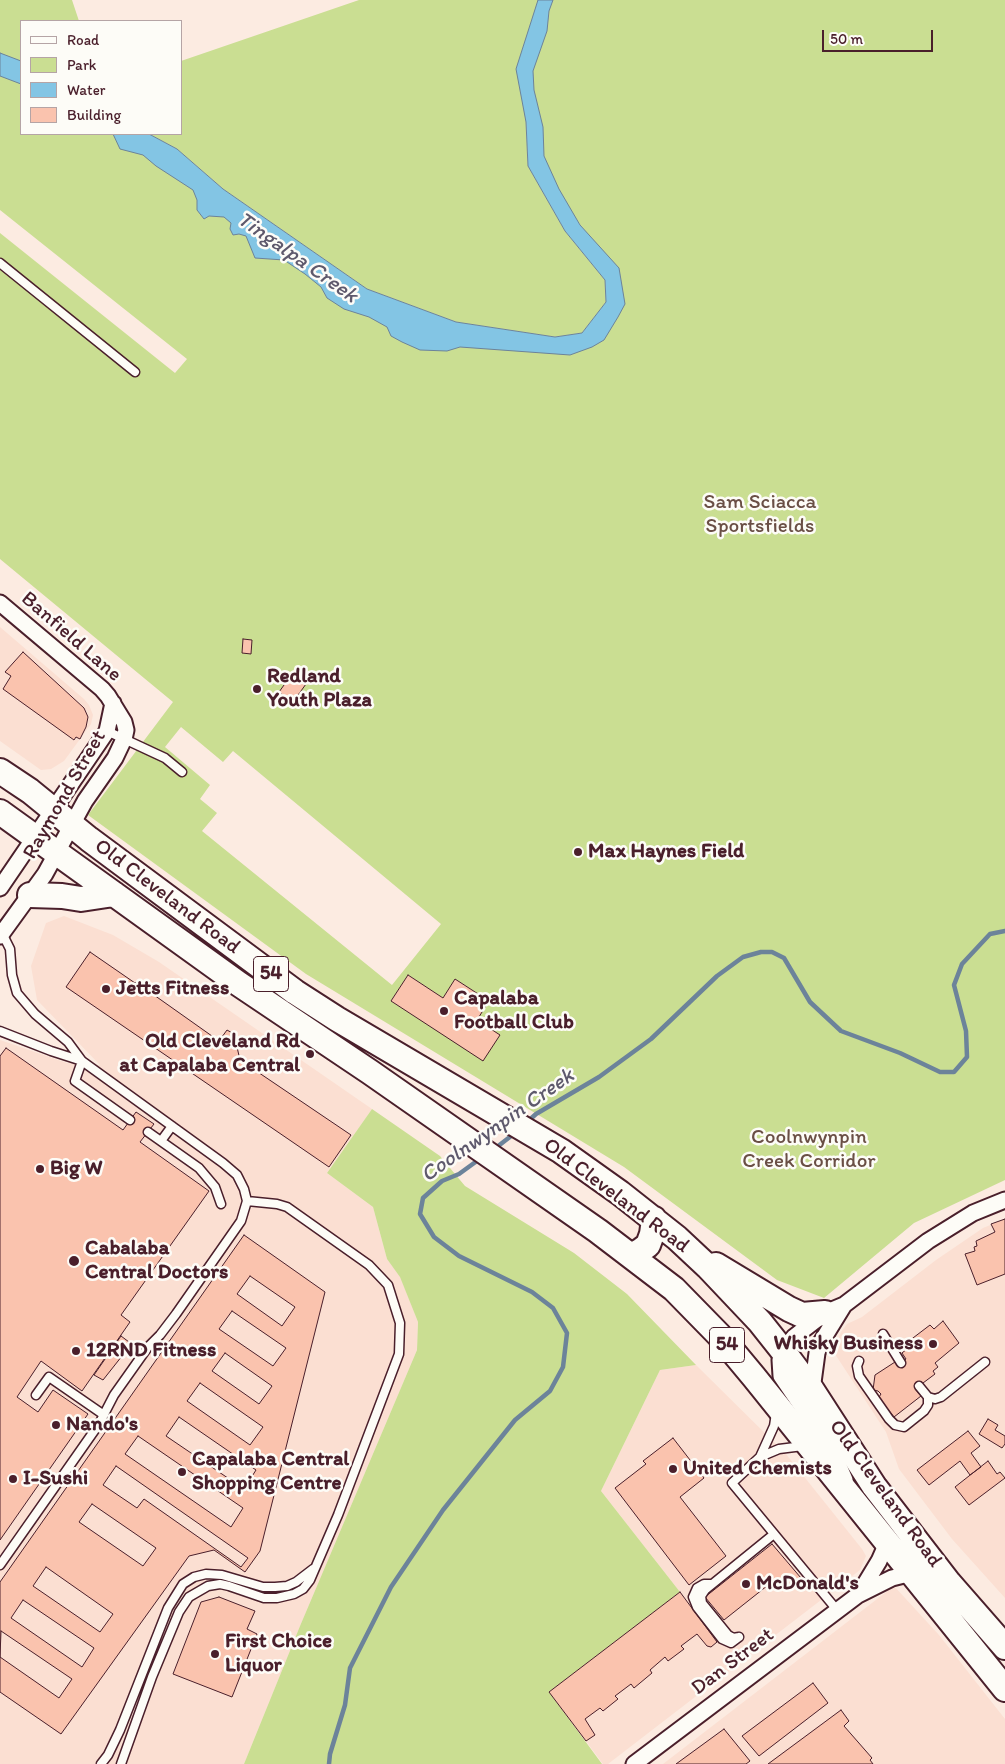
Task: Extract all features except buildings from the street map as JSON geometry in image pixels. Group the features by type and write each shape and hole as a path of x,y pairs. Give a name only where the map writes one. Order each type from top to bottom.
{"main road":[{"name":"Old Cleveland Road","path":"0,770 296,992 336,1019 561,1151 654,1219 691,1250 753,1315 783,1351 812,1390 874,1486 949,1582 1001,1638"},
{"name":"Old Cleveland Road","path":"0,812 247,989 526,1181 674,1289 696,1310 775,1403 1005,1689"},
{"path":"30,895 62,896 81,899 114,894"},
{"path":"631,1256 640,1252 648,1245 654,1219"},
{"path":"691,1250 788,1309 802,1315 835,1309"}],"street":[{"name":"Banfield Lane","path":"0,603 102,689 113,703"},
{"name":"Raymond Street","path":"0,888 107,731 113,703"},
{"name":"Raymond Street","path":"1,935 45,874 85,801 115,758 126,730 124,722 113,703"},
{"path":"853,1500 833,1452 781,1376 780,1360 783,1351 794,1337 928,1241 973,1213 1005,1200"},
{"path":"812,1390 820,1344 835,1309"},
{"name":"Dan Street","path":"858,1595 879,1561 887,1542"},
{"name":"Dan Street","path":"634,1764 858,1595 892,1578 912,1573"}],"lane":[{"path":"0,263 135,372"},
{"path":"107,731 165,758 182,772"},
{"path":"0,1566 50,1496 136,1363 176,1314 240,1221 247,1201 244,1189 236,1175 223,1163 82,1061 68,1042 35,1014 17,993 12,976 10,949 1,935"},
{"path":"0,1031 51,1052 82,1061"},
{"path":"82,1061 75,1081 130,1120"},
{"path":"161,1141 172,1126"},
{"path":"148,1132 199,1168 215,1187 221,1204"},
{"path":"121,1764 139,1716 141,1704 179,1612 189,1597 208,1586 220,1584 264,1598 278,1598 294,1594 303,1589 310,1580 338,1514 399,1354 400,1323 388,1285 368,1265 287,1207 247,1201"},
{"path":"883,1334 902,1363"},
{"path":"859,1361 857,1366 859,1376 895,1425 904,1427 924,1411 928,1405 928,1397"},
{"path":"919,1386 928,1397 935,1399 941,1397 985,1362"},
{"path":"36,1396 49,1376 104,1415"},
{"path":"760,1457 776,1419 775,1403"},
{"path":"810,1446 779,1449 760,1457 732,1483 837,1610"},
{"path":"739,1637 733,1638 728,1635 702,1603 701,1596 712,1584 774,1534"},
{"path":"101,1764 120,1730 168,1608 183,1584 194,1577 206,1574 222,1575 263,1587 287,1586 296,1582 314,1568"}],"shaded area":[{"path":"0,627 84,699 93,715 91,724 64,761 51,769 41,770 0,741"},
{"name":"Capalaba Central Shopping Centre","path":"64,916 113,935 159,962 372,1109 327,1173 373,1207 387,1259 400,1276 418,1322 417,1350 300,1626 244,1764 0,1764 0,1040 67,1063 100,1065 37,1000 31,966 46,923"},
{"path":"1005,1219 1005,1598 952,1539 899,1469 886,1432 833,1351 841,1332 847,1324 862,1317 936,1260 983,1228"},
{"path":"696,1365 786,1454 866,1556 860,1570 608,1764 603,1764 549,1692 680,1592 601,1491 660,1370"},
{"path":"894,1586 939,1635 1005,1719 1005,1764 663,1764"}],"green space":[{"name":"Sam Sciacca Sportsfields","path":"0,0 72,0 79,20 20,20 20,135 127,135 296,261 459,338 590,338 615,304 614,273 536,162 522,74 544,0 1005,0 1005,1180 914,1223 824,1298 777,1280 624,1167 306,974 88,815 173,702 0,559 0,233 175,373 187,359 0,210","holes":["181,727 223,762 233,751 441,924 392,985 202,831 217,813 200,799 210,785 165,747","408,975 443,998 455,979 489,1001 477,1020 483,1060 391,1001"]},
{"path":"359,0 538,0 526,122 528,166 565,231 605,280 606,302 582,333 555,337 456,322 367,289 223,189 177,149 151,135 182,135 182,61"},
{"path":"372,1109 440,1156 465,1186 574,1253 627,1294 696,1365 660,1370 601,1491 680,1592 549,1692 602,1764 244,1764 300,1626 417,1350 418,1322 400,1277 387,1259 373,1207 327,1173"}],"water":[{"name":"Tingalpa Creek","path":"538,0 553,0 549,11 547,31 533,71 534,90 543,127 544,156 559,189 580,225 619,268 625,304 604,340 592,347 570,355 460,347 447,351 420,350 402,342 391,336 387,327 369,317 344,309 327,298 321,287 284,260 255,258 246,236 233,235 230,229 231,223 224,217 209,216 204,219 197,210 197,200 193,190 156,166 143,155 120,149 113,135 151,135 177,149 223,189 367,289 456,322 555,337 582,333 606,302 605,280 565,231 528,166 526,122 516,69"},
{"path":"0,53 20,61 20,84 0,76"}],"waterway":[{"name":"Coolnwynpin Creek","path":"526,1123 536,1114 599,1077 651,1039 717,976 743,957 761,952 772,952 784,958 810,1002 841,1031 900,1053 940,1072 954,1072 967,1057 966,1031 954,985 962,964 990,934 1005,931"},
{"name":"Coolnwynpin Creek","path":"493,1150 515,1133"},
{"name":"Coolnwynpin Creek","path":"329,1764 330,1754 345,1705 350,1668 391,1587 443,1510 515,1420 550,1391 563,1367 567,1333 553,1308 532,1292 459,1256 434,1237 420,1214 423,1198 442,1181 459,1174 481,1158"}],"place":[{"name":"Redland Youth Plaza","path":"257,689"},
{"name":"Max Haynes Field","path":"578,852"},
{"name":"Jetts Fitness","path":"106,989"},
{"name":"Capalaba Football Club","path":"444,1011"},
{"name":"Old Cleveland Rd at Capalaba Central","path":"310,1054"},
{"name":"Big W","path":"40,1169"},
{"name":"Cabalaba Central Doctors","path":"74,1261"},
{"name":"Whisky Business","path":"933,1344"},
{"name":"12RND Fitness","path":"76,1351"},
{"name":"Nando's","path":"56,1425"},
{"name":"United Chemists","path":"673,1469"},
{"name":"Capalaba Central Shopping Centre","path":"182,1472"},
{"name":"I-Sushi","path":"13,1479"},
{"name":"McDonald's","path":"746,1584"},
{"name":"First Choice Liquor","path":"215,1654"}],"park label":[{"name":"Coolnwynpin Creek Corridor","path":"809,1150"}]}
